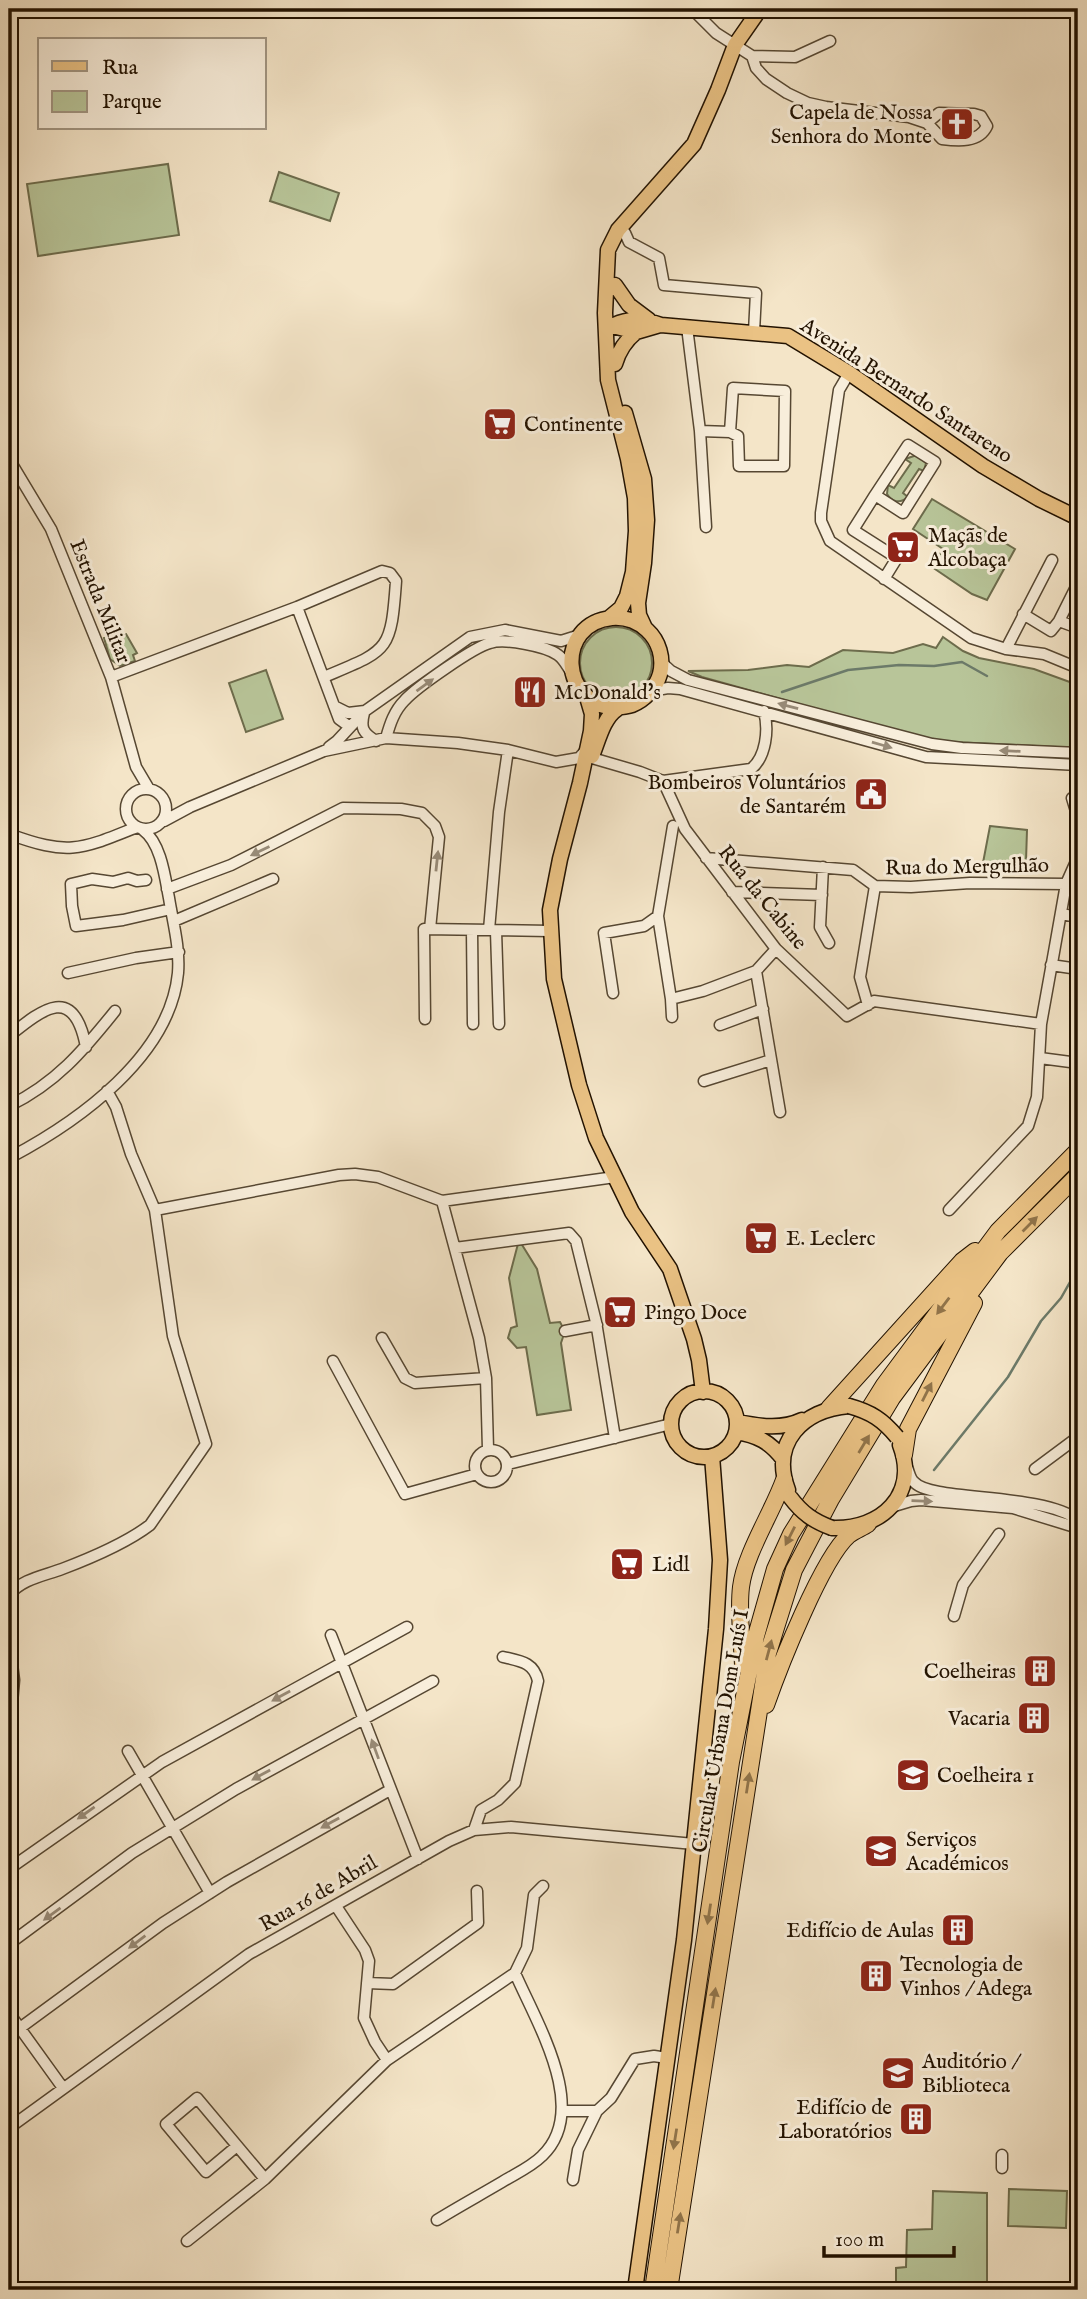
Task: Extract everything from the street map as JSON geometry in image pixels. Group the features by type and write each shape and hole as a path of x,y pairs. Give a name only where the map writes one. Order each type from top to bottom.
{"highway":[{"name":"Circular Urbana Dom Luís I","path":"653,2290 743,1691 764,1601 775,1569 791,1534 884,1385 998,1231 1078,1150"},
{"name":"Circular Urbana Dom Luís I","path":"669,2290 768,1653 794,1570 831,1499 892,1398 1000,1253 1078,1175"},
{"path":"829,1408 962,1261 998,1231"},
{"path":"905,1460 908,1429 965,1317 993,1272 1000,1253"},
{"path":"743,1691 741,1587 747,1563 784,1480"},
{"path":"755,1737 776,1678 821,1577 849,1535 868,1524"}],"main road":[{"path":"609,618 621,608 627,596 633,572 636,531 635,498 628,459 608,380 608,250 618,230 694,144 735,46 760,9"},
{"path":"635,211 616,253 610,325 617,385 644,479 647,520 638,607 645,628 657,644 661,662 658,679 651,691 634,704 618,708 603,706 587,697 578,687 573,675 571,655 580,635 595,622 609,618 630,620 645,628"},
{"path":"615,285 629,305 656,323"},
{"name":"Avenida Bernardo Santareno","path":"610,325 623,321 788,335 849,373 983,466 1078,518"},
{"name":"Avenida Bernardo Santareno","path":"636,332 656,323"},
{"path":"610,325 636,332"},
{"path":"615,364 623,345 636,332"},
{"path":"587,697 592,714 589,754"},
{"path":"618,708 607,719 589,754 553,891 550,931 554,979 575,1072 596,1138 632,1212 670,1269 694,1339 703,1392"},
{"path":"703,1392 719,1395 734,1411 736,1427 725,1450 712,1456 687,1453 673,1436 671,1424 678,1404 687,1396 703,1392"},
{"path":"736,1427 792,1425 813,1414 829,1408 849,1406 877,1416 897,1437 905,1460 902,1488 891,1507 868,1524 832,1528 801,1511 790,1497 784,1480 783,1459 788,1441 798,1426 813,1414"},
{"path":"736,1427 760,1437 783,1459"},
{"path":"635,2290 684,1940 719,1592 720,1560 712,1456"}],"street":[{"path":"9,9 37,9"},
{"path":"692,9 716,33 752,56 780,59 795,57 830,41"},
{"path":"752,56 756,68 766,79 808,103 909,117 927,122 942,139 956,141 972,139 984,132 986,125 981,116 954,113 939,113 927,122"},
{"path":"625,233 629,242 659,258 664,285 756,293 754,332"},
{"path":"687,327 700,431 706,527"},
{"path":"849,373 839,390 821,521 830,541 971,638 1006,649 1044,654 1078,668"},
{"path":"700,431 730,432 739,439 739,466 784,466 785,391 733,388 730,432"},
{"path":"875,495 903,513 935,462 908,445 875,495 853,530 897,558 884,579"},
{"name":"Estrada Militar","path":"9,459 51,529 111,677 136,766 149,789"},
{"path":"1006,649 1052,560"},
{"path":"111,677 297,607 382,571 390,573 396,581 394,619 390,636 371,657 324,677"},
{"path":"1023,614 1051,631 1077,590"},
{"path":"297,607 334,706 340,719 350,727"},
{"path":"1059,621 1078,628"},
{"path":"324,751 365,712 470,637 505,630 561,641 580,635"},
{"path":"381,739 405,699 477,647 494,641 511,641 558,654 573,675"},
{"path":"661,662 688,680 932,744 962,748 1078,753"},
{"path":"651,691 680,689 926,757 1078,765"},
{"path":"334,706 348,713 365,712"},
{"path":"365,712 361,727 365,734 381,739 458,743 508,750 556,762 589,754 663,781 745,772 758,763 765,736 764,711"},
{"path":"765,736 772,723 780,716"},
{"path":"337,741 340,719"},
{"path":"109,836 161,823 190,807 324,751 381,739"},
{"path":"499,1024 493,931 499,812 508,750"},
{"name":"Estrada Militar","path":"133,794 136,766"},
{"name":"Rua da Cabine","path":"663,781 678,817 776,949 848,1016 868,1005"},
{"path":"9,834 59,849 92,845 121,826 128,816 127,802 140,790 158,792 165,800 175,805 190,807"},
{"path":"1072,798 1078,818"},
{"path":"157,847 161,823 167,809 165,800"},
{"path":"167,889 231,866 343,808 401,809 422,813 435,826 439,837 430,929"},
{"path":"11,1157 49,1137 107,1091 153,1040 163,1021 178,976 179,952 174,921 157,847 150,835 128,816"},
{"path":"672,1017 658,916 673,826"},
{"name":"Rua do Mergulhão","path":"706,858 853,870 875,886 1066,884"},
{"path":"949,1210 1028,1126 1037,1097 1041,1024 1066,884 1078,858"},
{"path":"823,867 820,927 829,943"},
{"path":"146,880 128,878 113,882 92,879 71,884 76,926 123,920 171,909"},
{"path":"174,921 273,879"},
{"path":"875,886 860,977 868,1005 874,1001 1041,1024"},
{"path":"732,892 822,895"},
{"path":"1061,914 1078,917"},
{"path":"613,993 604,933 644,926 658,916"},
{"path":"425,1019 424,929 550,931"},
{"path":"472,930 473,1024"},
{"path":"671,999 703,991 756,971 776,949"},
{"path":"68,973 179,952"},
{"path":"1051,965 1078,969"},
{"path":"756,971 780,1112"},
{"path":"9,1036 47,1007 61,1008 73,1013 82,1026 86,1047"},
{"path":"720,1025 763,1009"},
{"path":"9,1106 35,1093 86,1047 115,1011"},
{"path":"1040,1058 1078,1063"},
{"path":"704,1081 771,1059"},
{"path":"9,1595 25,1582 138,1535 150,1525 206,1444 173,1336 155,1210 131,1154 116,1107 107,1091"},
{"path":"155,1210 355,1174 378,1177 442,1201 615,1177"},
{"path":"442,1201 479,1338 486,1378 488,1449 475,1464 477,1474 485,1481 496,1481 505,1475 508,1464 503,1454 488,1449"},
{"path":"455,1248 569,1233 576,1241 597,1325 615,1438"},
{"path":"565,1331 597,1325"},
{"path":"382,1338 405,1378 415,1383 486,1378"},
{"path":"333,1361 405,1494 477,1474"},
{"path":"508,1464 671,1424"},
{"path":"1035,1469 1078,1437"},
{"path":"905,1460 913,1482 921,1488 956,1499"},
{"path":"891,1507 911,1501 988,1501 1066,1512 1078,1520"},
{"path":"1015,1504 1078,1528"},
{"path":"954,1616 963,1585 999,1534"},
{"path":"9,1869 162,1762 407,1627"},
{"path":"331,1635 418,1859"},
{"path":"9,1641 14,1681 9,1737"},
{"path":"474,1830 481,1810 498,1800 515,1783 538,1681 536,1672 529,1664 503,1657"},
{"path":"9,1944 132,1853 236,1789 433,1681"},
{"path":"128,1751 209,1893"},
{"path":"9,2036 163,1923 209,1893 390,1790"},
{"name":"Rua 16 de Abril","path":"9,2128 249,1954 449,1841 474,1830 511,1827 694,1844"},
{"path":"187,2241 265,2179 387,2060 515,1973 527,1948 534,1895 543,1886"},
{"path":"367,1983 393,1984 478,1923 477,1891"},
{"path":"336,1906 365,1950 369,1961 364,2018 374,2042 387,2060"},
{"path":"437,2220 541,2158 552,2145 562,2110 561,2084 554,2060 515,1973"},
{"path":"9,2013 63,2088"},
{"path":"573,2180 578,2150 597,2111 611,2098 635,2059 654,2056 667,2058"},
{"path":"237,2146 206,2172 166,2124 197,2098 265,2179"},
{"path":"562,2110 597,2111"},
{"path":"1002,2155 1002,2168"}],"green space":[{"path":"168,164 179,235 38,256 27,184"},
{"path":"279,172 339,193 330,221 270,201"},
{"path":"917,455 926,463 924,471 919,469 903,493 908,497 902,501 891,499 887,494 888,485 894,488 911,463 905,459"},
{"path":"932,499 1015,549 987,600 972,594 932,567 943,549 913,529"},
{"path":"616,627 636,633 646,643 652,663 646,683 636,693 616,699 596,693 586,683 580,663 586,643 596,633"},
{"path":"126,634 137,653 133,655 135,661 120,666 110,659 104,638"},
{"path":"943,637 979,658 1034,669 1078,685 1078,748 932,741 688,671 748,670 787,665 809,667 843,650 893,653 923,644 936,648"},
{"path":"266,670 283,719 246,732 229,683"},
{"path":"990,826 1027,830 1026,861 1049,868 982,868"},
{"path":"519,1240 537,1269 550,1323 560,1322 565,1331 561,1343 571,1410 537,1415 526,1347 517,1348 508,1338 511,1328 517,1326 509,1278"},
{"path":"1009,2189 1067,2191 1066,2228 1008,2226"},
{"path":"933,2191 987,2193 987,2290 896,2290 896,2268 906,2267 907,2230 932,2229"}],"waterway":[{"path":"782,692 848,670 899,665 934,666 962,662 987,676"},
{"path":"934,1470 1008,1377 1041,1321 1061,1298 1078,1268"}],"place":[{"name":"Capela de Nossa Senhora do Monte","path":"957,124"},
{"name":"Continente","path":"500,424"},
{"name":"Maçãs de Alcobaça","path":"903,547"},
{"name":"McDonald's","path":"530,692"},
{"name":"Bombeiros Voluntários de Santarém","path":"871,794"},
{"name":"E. Leclerc","path":"761,1238"},
{"name":"Pingo Doce","path":"620,1312"},
{"name":"Lidl","path":"627,1564"},
{"name":"Coelheiras","path":"1040,1671"},
{"name":"Vacaria","path":"1034,1718"},
{"name":"Coelheira 1","path":"913,1775"},
{"name":"Serviços Académicos","path":"881,1851"},
{"name":"Edifício de Aulas","path":"958,1930"},
{"name":"Tecnologia de Vinhos / Adega","path":"876,1976"},
{"name":"Auditório / Biblioteca","path":"898,2073"},
{"name":"Edifício de Laboratórios","path":"916,2119"}]}
